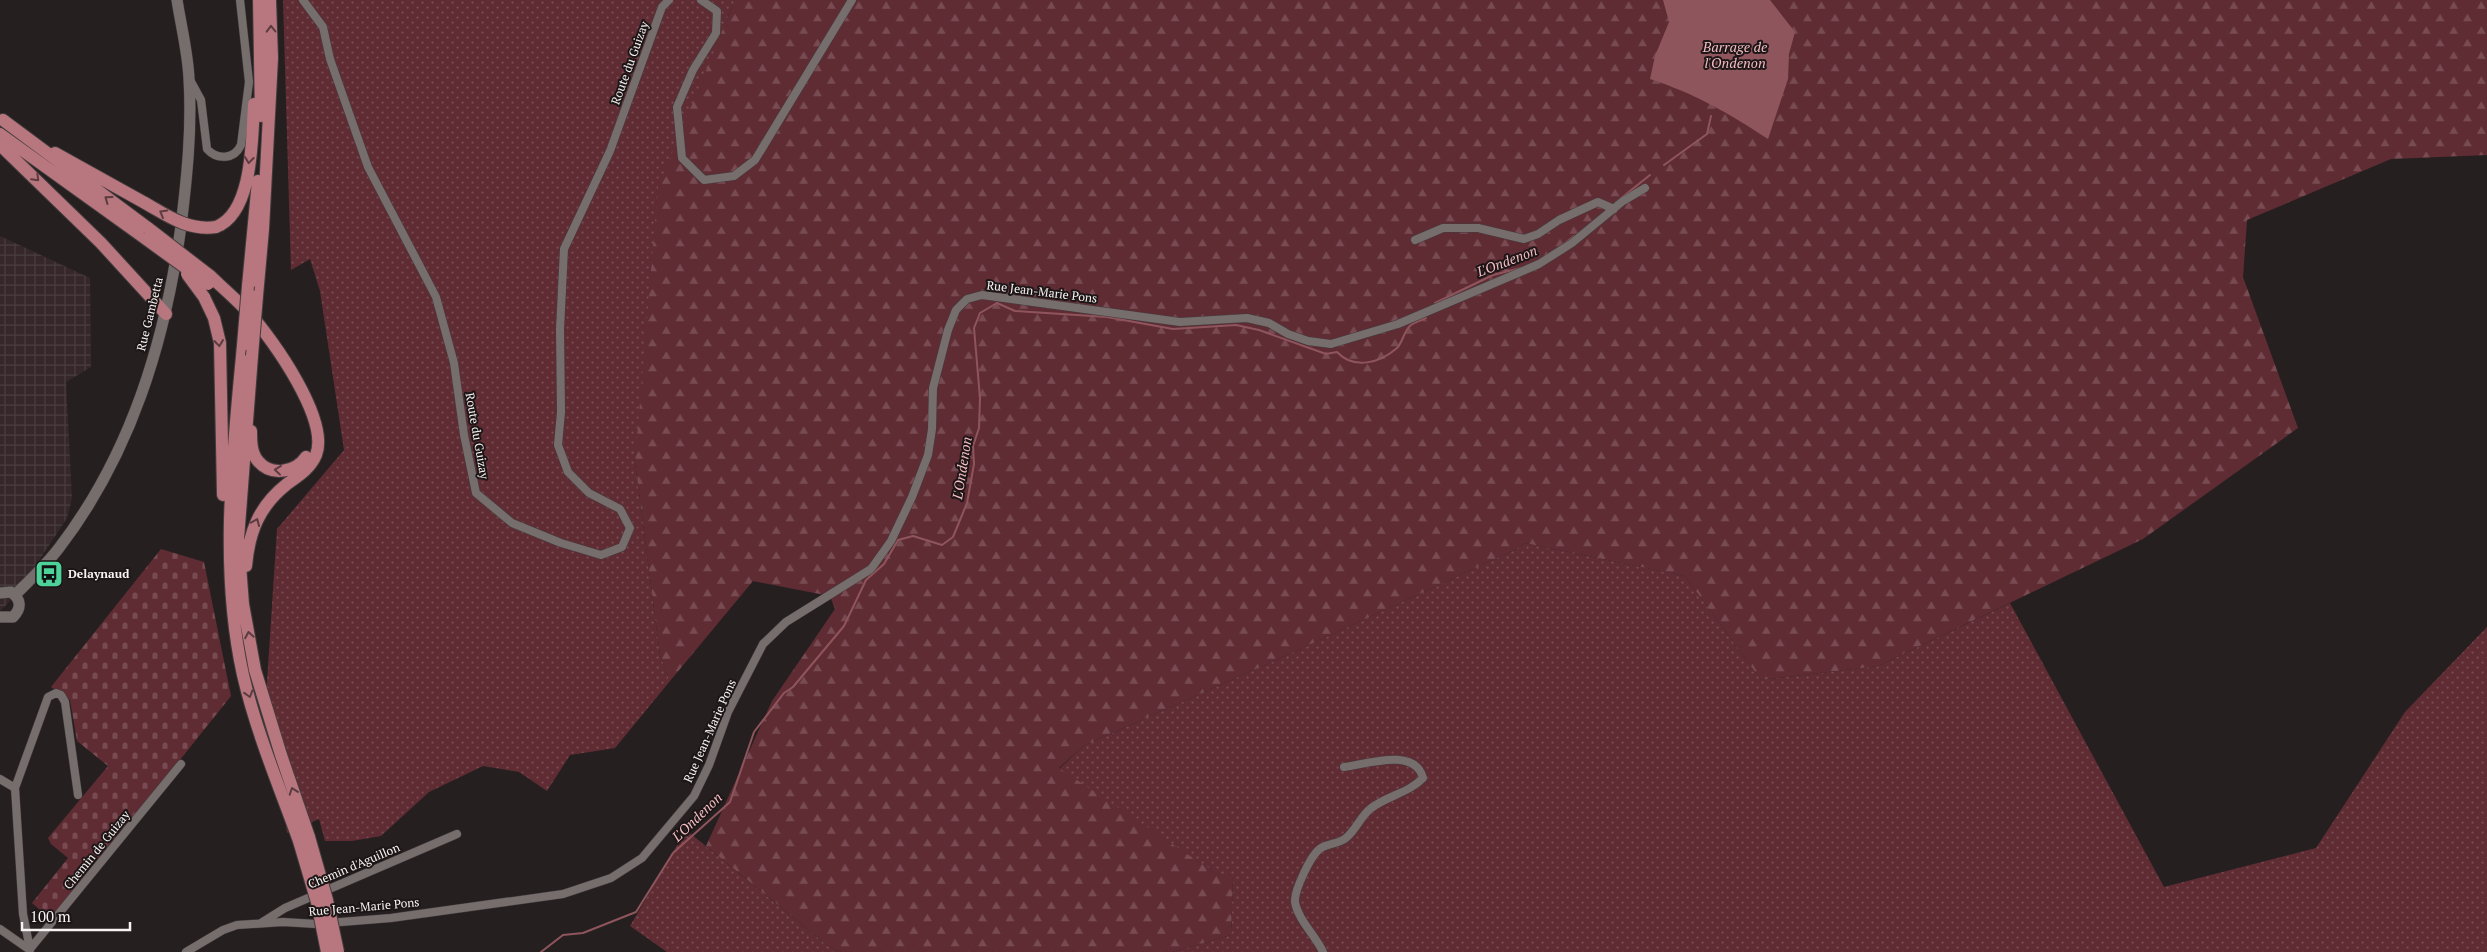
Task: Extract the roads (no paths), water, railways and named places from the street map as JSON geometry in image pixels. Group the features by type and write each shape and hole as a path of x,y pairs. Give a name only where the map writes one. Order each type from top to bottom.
{"highway":[{"path":"2,119 42,145 178,222 204,229 216,227 235,214 243,194 253,119 263,2"},
{"path":"263,2 260,162 231,477 229,545 232,595 243,675 269,759 304,839 327,900 338,952"},
{"path":"263,2 270,94 263,229 238,539 243,604 255,670 304,839 327,952"},
{"path":"2,119 207,285 251,316 284,360 304,394 314,420 318,439 316,455 306,471 269,499 258,517 248,542 243,604"},
{"path":"0,134 148,237 192,279 207,285 250,326 278,363 306,416 311,444 308,454 296,468 272,470 258,462 251,445 249,384"},
{"path":"0,145 101,242 166,314"},
{"path":"207,285 220,343 223,515 229,545"}],"main road":[{"name":"Rue Gambetta","path":"15,595 59,548 119,449 146,384 166,314 174,276 188,171 189,78 177,0"},
{"path":"0,593 11,592 19,602 17,613 8,618 0,618"}],"street":[{"path":"189,78 202,100 207,149 216,157 223,158 236,153 241,145 249,82 240,0"},
{"name":"Route du Guizay","path":"303,0 323,27 330,59 368,167 436,296 454,363 464,435 476,493 512,523 561,543 601,555 622,547 630,528 620,508 588,493 568,472 558,445 561,412 560,329 564,249 610,150 662,7 669,0"},
{"path":"701,0 717,11 716,33 693,70 677,107 682,158 704,180 734,176 755,160 852,0"},
{"name":"Rue Jean-Marie Pons","path":"186,952 223,930 237,925 262,923 316,924 391,918 563,894 611,878 642,858 694,796 709,765 728,712 763,644 786,622 871,569 891,541 912,497 928,455 932,429 933,388 948,330 956,310 966,299 988,296 1180,322 1248,318 1269,323 1288,334 1308,341 1331,344 1398,324 1539,264 1572,243 1614,209 1645,188"},
{"path":"1415,240 1443,228 1478,228 1524,239 1538,234 1559,220 1598,202 1614,209"},
{"path":"30,951 23,914 15,788 48,697 56,693 61,695 65,702 78,795"},
{"path":"1323,952 1300,915 1295,900 1298,885 1312,859 1321,848 1344,840 1358,827 1369,810 1416,786 1423,778 1421,770 1414,764 1391,759 1344,767"},
{"name":"Chemin de Guizay","path":"30,951 181,764"},
{"path":"0,779 15,788"},
{"name":"Chemin d'Aguillon","path":"262,923 285,908 457,834"},
{"path":"0,929 30,951"}],"water":[{"name":"Barrage de l'Ondenon","path":"1663,0 1770,0 1795,32 1789,54 1788,79 1768,139 1711,105 1682,91 1650,79 1655,56 1669,22"}],"waterway":[{"name":"L'Ondenon","path":"1664,165 1707,134 1711,116"},
{"name":"L'Ondenon","path":"1615,203 1650,175"},
{"name":"L'Ondenon","path":"1564,244 1574,236"},
{"name":"L'Ondenon","path":"1435,303 1493,275 1521,268"},
{"name":"L'Ondenon","path":"541,952 563,935 583,933 636,912 673,853 730,802 754,732 784,693 793,687 844,626 866,580 884,564 898,540 913,536 942,545 953,537 967,503 974,464 973,446 979,428 980,398 974,328 980,313 997,303 1015,311 1107,317 1173,329 1236,325 1259,330 1326,354 1337,352 1344,358 1359,363 1375,361 1390,353 1397,348 1409,327 1426,318"}],"place":[{"name":"Delaynaud","path":"49,574"}]}
